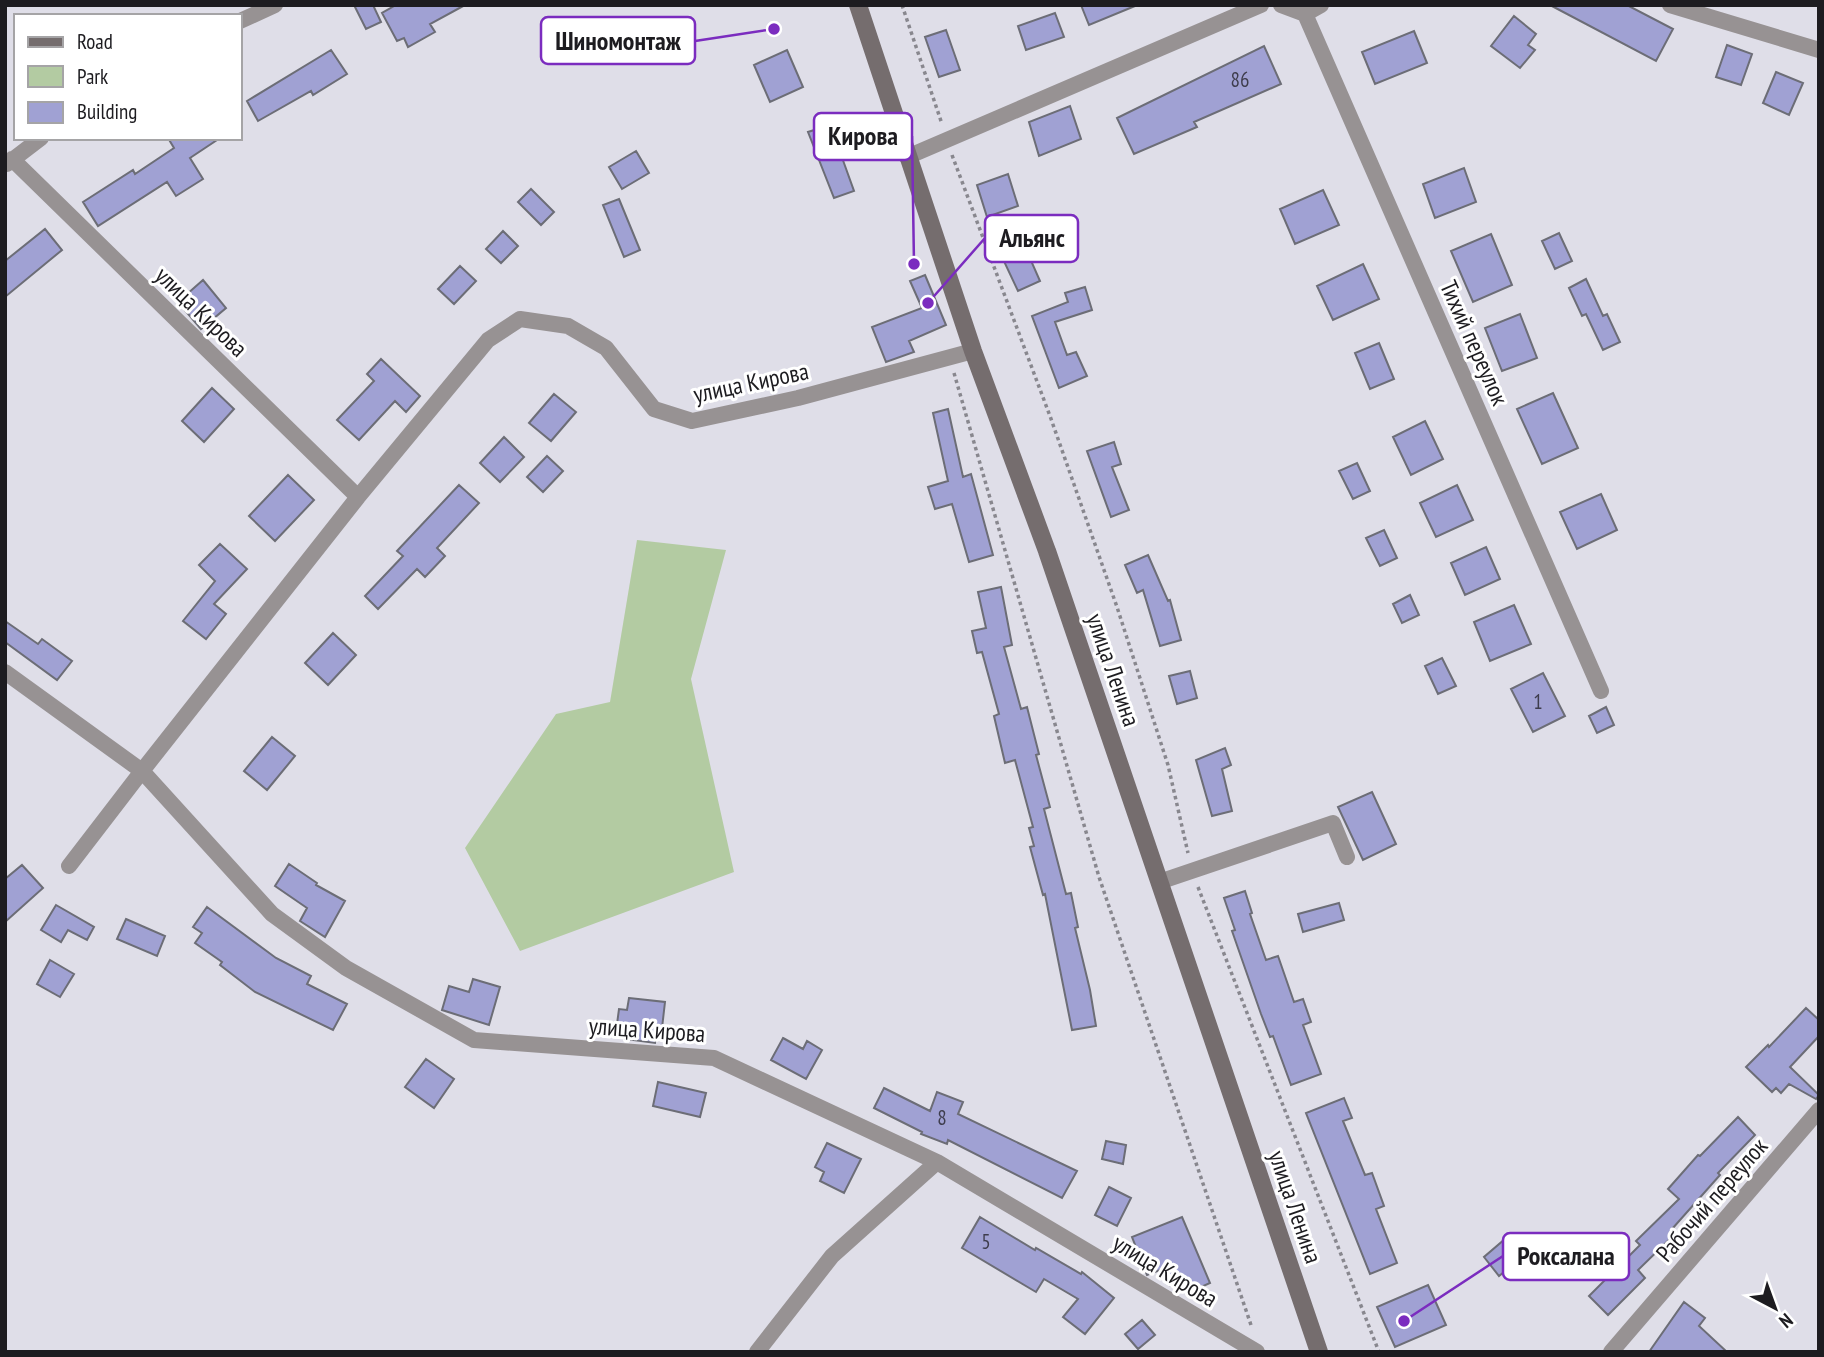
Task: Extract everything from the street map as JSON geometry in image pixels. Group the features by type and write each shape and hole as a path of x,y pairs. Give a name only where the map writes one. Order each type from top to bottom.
{"main road":[{"name":"улица Ленина","path":"858,5 973,351 1047,551 1319,1352"}],"street":[{"path":"242,20 275,5"},
{"path":"907,157 1261,5"},
{"path":"1281,5 1305,14 1321,5"},
{"path":"1670,5 1819,50"},
{"name":"Тихий переулок","path":"1305,14 1601,691"},
{"name":"улица Кирова","path":"38,140 9,162 358,497"},
{"name":"улица Кирова","path":"69,866 358,497 488,340 520,319 568,326 606,348 654,409 692,421 798,398 973,351"},
{"name":"улица Кирова","path":"5,673 142,771 272,914 346,968 474,1040 714,1058 937,1162 1256,1345"},
{"path":"1160,882 1333,823 1347,857"},
{"name":"Рабочий переулок","path":"1611,1352 1819,1110"},
{"path":"757,1352 832,1256 937,1162"}],"path":[{"path":"902,5 947,140 1045,403 1117,607 1168,765 1192,870 1379,1352"},
{"path":"950,358 1099,877 1256,1345"}],"green space":[{"path":"637,540 726,550 691,679 734,872 520,951 465,848 556,714 610,702"}],"building":[{"path":"354,5 373,5 381,22 366,29"},
{"path":"396,5 465,5 430,24 435,32 408,47 404,38 397,41 382,13"},
{"path":"1081,5 1135,5 1135,6 1089,25"},
{"path":"1550,5 1627,5 1673,29 1656,61"},
{"path":"1055,13 1064,37 1026,50 1018,26"},
{"path":"1514,16 1536,34 1528,45 1535,50 1520,68 1491,46"},
{"path":"946,30 960,70 939,77 925,37"},
{"path":"1414,31 1427,63 1375,84 1362,52"},
{"path":"1727,45 1752,54 1741,85 1716,77"},
{"path":"1264,46 1281,84 1194,122 1197,127 1134,154 1117,118"},
{"path":"331,50 347,74 313,95 311,91 258,121 247,101"},
{"path":"787,50 803,87 770,102 754,65"},
{"path":"1776,72 1803,83 1789,115 1763,103"},
{"path":"1070,106 1081,139 1039,156 1029,122"},
{"path":"840,122 849,149 840,152 854,191 834,198 808,132"},
{"path":"169,140 217,140 190,158 203,179 176,196 167,182 98,226 83,202 133,170 135,174 174,148"},
{"path":"636,151 649,173 622,189 609,167"},
{"path":"1464,168 1476,202 1435,218 1423,184"},
{"path":"1008,174 1018,206 987,217 977,185"},
{"path":"531,189 554,212 541,225 518,202"},
{"path":"1323,190 1339,225 1295,244 1280,209"},
{"path":"619,199 640,250 624,257 603,205"},
{"path":"45,229 62,250 5,297 5,261"},
{"path":"503,231 518,246 501,263 486,249"},
{"path":"1559,233 1572,261 1555,269 1542,241"},
{"path":"1491,234 1512,285 1473,302 1451,251"},
{"path":"1025,247 1040,281 1018,291 1002,257"},
{"path":"1363,264 1379,299 1333,320 1317,286"},
{"path":"460,266 476,281 454,304 438,289"},
{"path":"925,275 946,325 909,341 914,352 886,362 872,327 922,308 910,281"},
{"path":"1586,279 1603,316 1607,314 1620,342 1603,350 1586,314 1582,316 1569,288"},
{"path":"203,280 226,308 201,329 178,302"},
{"path":"1085,287 1092,310 1055,322 1067,355 1076,352 1087,376 1059,388 1032,316 1068,302 1065,293"},
{"path":"1520,314 1537,358 1502,371 1485,328"},
{"path":"1379,343 1394,379 1370,389 1355,353"},
{"path":"381,359 420,396 406,412 395,401 359,440 337,420 374,381 367,374"},
{"path":"212,388 234,409 204,442 182,421"},
{"path":"1553,393 1578,448 1542,464 1517,409"},
{"path":"554,394 576,412 551,441 529,423"},
{"path":"948,409 963,477 971,474 993,555 969,562 952,504 935,509 928,487 948,481 933,413"},
{"path":"1425,421 1443,459 1411,475 1393,437"},
{"path":"504,437 524,457 500,482 480,463"},
{"path":"1114,442 1121,464 1112,467 1129,510 1111,517 1087,451"},
{"path":"547,456 563,471 543,492 527,477"},
{"path":"1357,463 1370,491 1353,499 1339,471"},
{"path":"288,475 314,500 275,541 249,516"},
{"path":"459,485 479,503 437,548 445,556 425,577 417,569 378,609 365,596 403,556 397,551"},
{"path":"1457,485 1473,520 1436,537 1420,503"},
{"path":"1601,494 1617,530 1577,549 1560,512"},
{"path":"1384,530 1397,558 1380,566 1366,538"},
{"path":"220,544 247,569 214,604 226,614 206,639 183,621 215,581 199,565"},
{"path":"1486,547 1500,579 1465,595 1451,563"},
{"path":"1148,555 1168,601 1170,600 1181,640 1160,646 1143,590 1137,593 1125,565"},
{"path":"1001,587 1012,645 1004,647 1021,709 1027,707 1039,754 1036,755 1050,807 1044,809 1066,894 1071,893 1078,927 1075,928 1096,1026 1072,1030 1045,894 1043,895 1030,847 1034,846 1029,828 1033,827 1015,760 1005,763 994,716 999,714 982,652 977,653 972,631 986,628 978,592"},
{"path":"1410,595 1419,615 1402,623 1393,604"},
{"path":"1514,605 1531,644 1490,661 1474,622"},
{"path":"5,621 38,644 42,639 72,661 57,680 5,642"},
{"path":"333,633 356,655 328,685 305,663"},
{"path":"1442,658 1456,686 1438,694 1425,666"},
{"path":"1190,671 1197,698 1177,704 1169,676"},
{"path":"1543,673 1565,716 1533,732 1511,689"},
{"path":"1606,707 1614,725 1597,733 1589,716"},
{"path":"272,737 295,756 267,790 244,771"},
{"path":"1225,748 1231,765 1222,769 1232,811 1212,816 1196,760"},
{"path":"1372,792 1396,844 1363,860 1338,807"},
{"path":"289,864 317,883 316,885 345,901 325,937 300,921 307,908 275,886"},
{"path":"22,865 43,888 5,922 5,879"},
{"path":"1245,891 1266,960 1278,956 1294,1002 1303,999 1311,1022 1303,1025 1321,1074 1291,1085 1273,1036 1270,1037 1261,1014 1232,931 1235,930 1224,898"},
{"path":"1339,903 1344,920 1303,932 1298,914"},
{"path":"56,905 94,927 87,940 68,930 61,942 41,930"},
{"path":"207,907 276,958 311,976 307,984 347,1004 333,1030 255,992 220,965 222,962 195,943 202,933 193,927"},
{"path":"126,919 165,936 157,956 117,939"},
{"path":"50,960 74,974 60,997 37,984"},
{"path":"473,979 500,987 489,1025 442,1010 449,986 469,992"},
{"path":"629,998 665,1002 662,1028 657,1027 655,1043 625,1039 627,1025 617,1024 619,1009 627,1010"},
{"path":"1806,1008 1819,1020 1819,1036 1790,1067 1819,1095 1816,1099 1789,1084 1781,1093 1776,1088 1772,1092 1746,1067"},
{"path":"783,1038 803,1049 807,1041 822,1050 806,1079 771,1060"},
{"path":"426,1059 454,1079 434,1108 405,1087"},
{"path":"658,1082 706,1093 700,1117 653,1106"},
{"path":"884,1088 930,1111 937,1092 963,1102 958,1114 1077,1171 1062,1198 948,1140 947,1144 921,1134 922,1132 874,1108"},
{"path":"1344,1098 1352,1118 1343,1121 1365,1175 1372,1173 1384,1206 1376,1209 1397,1263 1370,1274 1306,1113"},
{"path":"1738,1117 1755,1135 1718,1173 1720,1175 1672,1229 1676,1233 1638,1270 1645,1278 1608,1315 1589,1296 1640,1245 1636,1241 1679,1199 1668,1189 1698,1155 1700,1156"},
{"path":"1106,1141 1126,1145 1123,1164 1102,1159"},
{"path":"827,1143 861,1159 844,1193 820,1181 824,1172 815,1167"},
{"path":"1109,1187 1131,1198 1117,1226 1095,1215"},
{"path":"980,1217 1035,1250 1036,1248 1081,1274 1082,1272 1114,1298 1085,1334 1063,1317 1078,1299 1044,1279 1036,1292 962,1248"},
{"path":"1182,1217 1210,1283 1188,1293 1182,1280 1170,1285 1163,1269 1147,1275 1132,1237"},
{"path":"1505,1239 1521,1258 1499,1276 1484,1257"},
{"path":"1428,1285 1446,1325 1395,1347 1377,1307"},
{"path":"1684,1302 1705,1318 1699,1326 1727,1352 1649,1352"},
{"path":"1142,1320 1155,1335 1138,1349 1125,1334"}],"place":[{"name":"Шиномонтаж","path":"774,29"},
{"name":"Кирова","path":"914,264"},
{"name":"Альянс","path":"928,303"},
{"name":"Роксалана","path":"1404,1321"}]}
